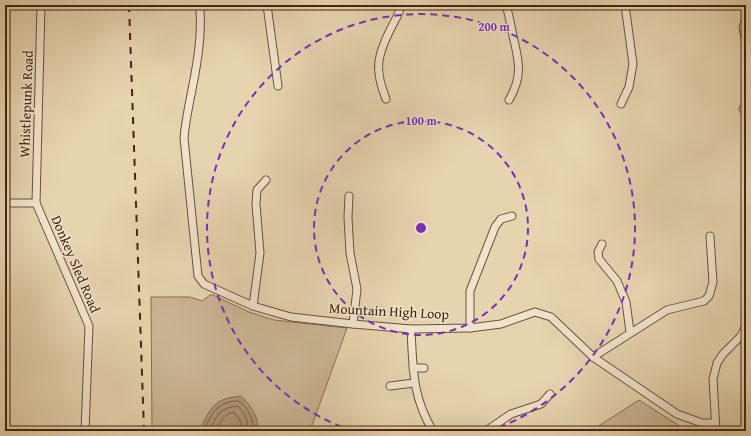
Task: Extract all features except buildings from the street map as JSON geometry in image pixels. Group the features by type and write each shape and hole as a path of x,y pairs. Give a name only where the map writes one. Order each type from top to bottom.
{"street":[{"name":"Whistlepunk Road","path":"36,203 42,5"},
{"name":"Mountain High Loop","path":"200,5 200,34 195,72 186,116 184,138 198,276 204,284 253,306 291,317 353,324 411,328 470,328 501,324 535,312 551,317 594,358 676,414 702,423 715,423"},
{"path":"267,5 278,86"},
{"path":"386,99 380,83 378,62 382,46 400,12 401,5"},
{"path":"506,5 519,63 515,90 510,100"},
{"path":"621,104 629,87 633,64 625,5"},
{"path":"746,20 744,27 746,42"},
{"path":"253,306 260,253 256,204 257,190 266,180"},
{"path":"349,196 348,217 350,253 358,289 353,324"},
{"path":"5,203 36,203"},
{"name":"Donkey Sled Road","path":"36,203 89,326 85,431"},
{"path":"470,328 470,291 494,227 501,219 512,216"},
{"path":"594,358 630,332 667,310 704,301 709,296 713,282 710,236"},
{"path":"602,244 598,252 599,259 617,281 626,302 630,332"},
{"path":"716,431 713,379 717,363 723,354 741,336 746,325"},
{"path":"411,328 414,383 418,400 433,431"},
{"path":"413,368 424,368"},
{"path":"390,386 414,383"},
{"path":"486,431 511,414 541,404 550,394"}],"shaded area":[{"path":"210,295 249,312 274,320 347,328 310,431 152,431 151,297 190,297 202,301"},
{"path":"639,400 681,427 677,431 591,431"}],"water":[{"path":"241,396 254,412 257,422 256,431 200,431 209,412 216,404 227,398"}],"railway":[{"path":"129,5 144,431"}]}
